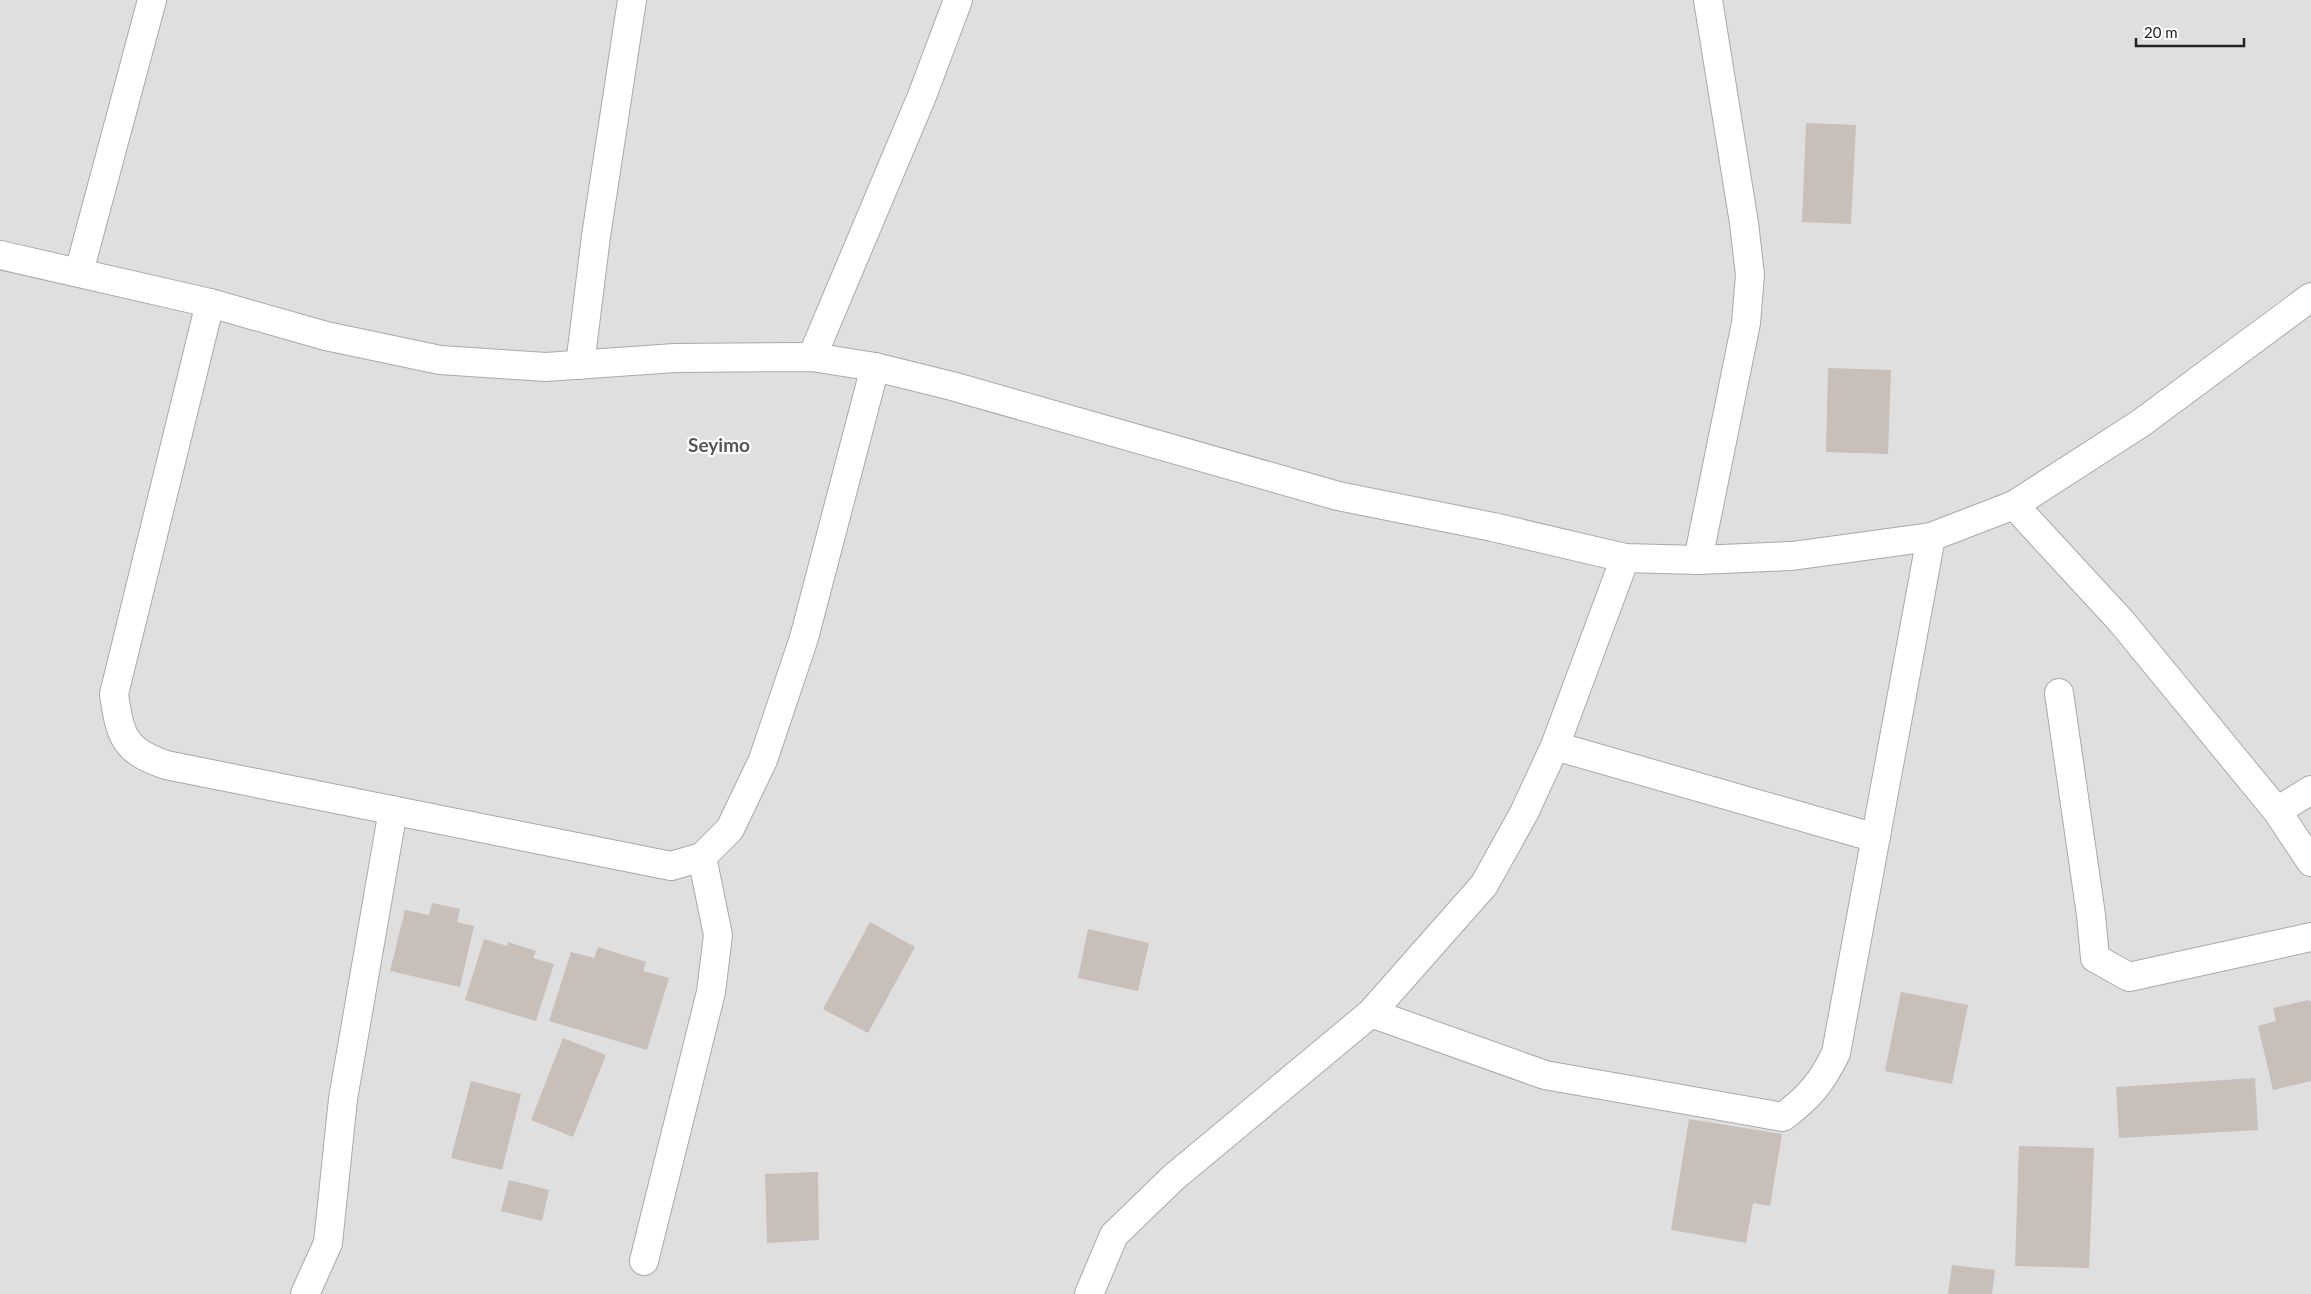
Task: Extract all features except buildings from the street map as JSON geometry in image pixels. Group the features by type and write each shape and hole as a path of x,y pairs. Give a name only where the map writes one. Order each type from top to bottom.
{"street":[{"path":"79,272 152,0"},
{"path":"580,365 598,226 632,0"},
{"path":"812,357 922,96 958,0"},
{"path":"1698,560 1746,323 1750,275 1744,223 1708,0"},
{"path":"0,254 210,303 326,336 440,360 546,367 675,358 812,357 875,367 952,386 1338,496 1493,526 1625,558 1698,560 1792,556 1931,537 2014,505 2141,423 2311,297"},
{"path":"210,303 114,694 118,720 129,746 148,759 166,765 671,866 702,856 730,829 763,760 804,638 875,367"},
{"path":"2014,505 2121,621 2277,811 2311,862"},
{"path":"1371,1013 1545,1076 1782,1117 1807,1098 1824,1078 1836,1053 1931,537"},
{"path":"1089,1294 1114,1235 1174,1177 1371,1013 1484,885 1524,813 1555,746 1625,558"},
{"path":"2059,692 2091,916 2095,958 2129,977 2311,937"},
{"path":"1555,746 1876,838"},
{"path":"2277,811 2311,790"},
{"path":"305,1294 328,1243 343,1099 392,810"},
{"path":"644,1261 711,992 718,935 702,856"}],"shaded area":[{"path":"0,0 2311,0 2311,1294 0,1294"}],"district":[{"name":"Seyimo","path":"719,444"}]}
